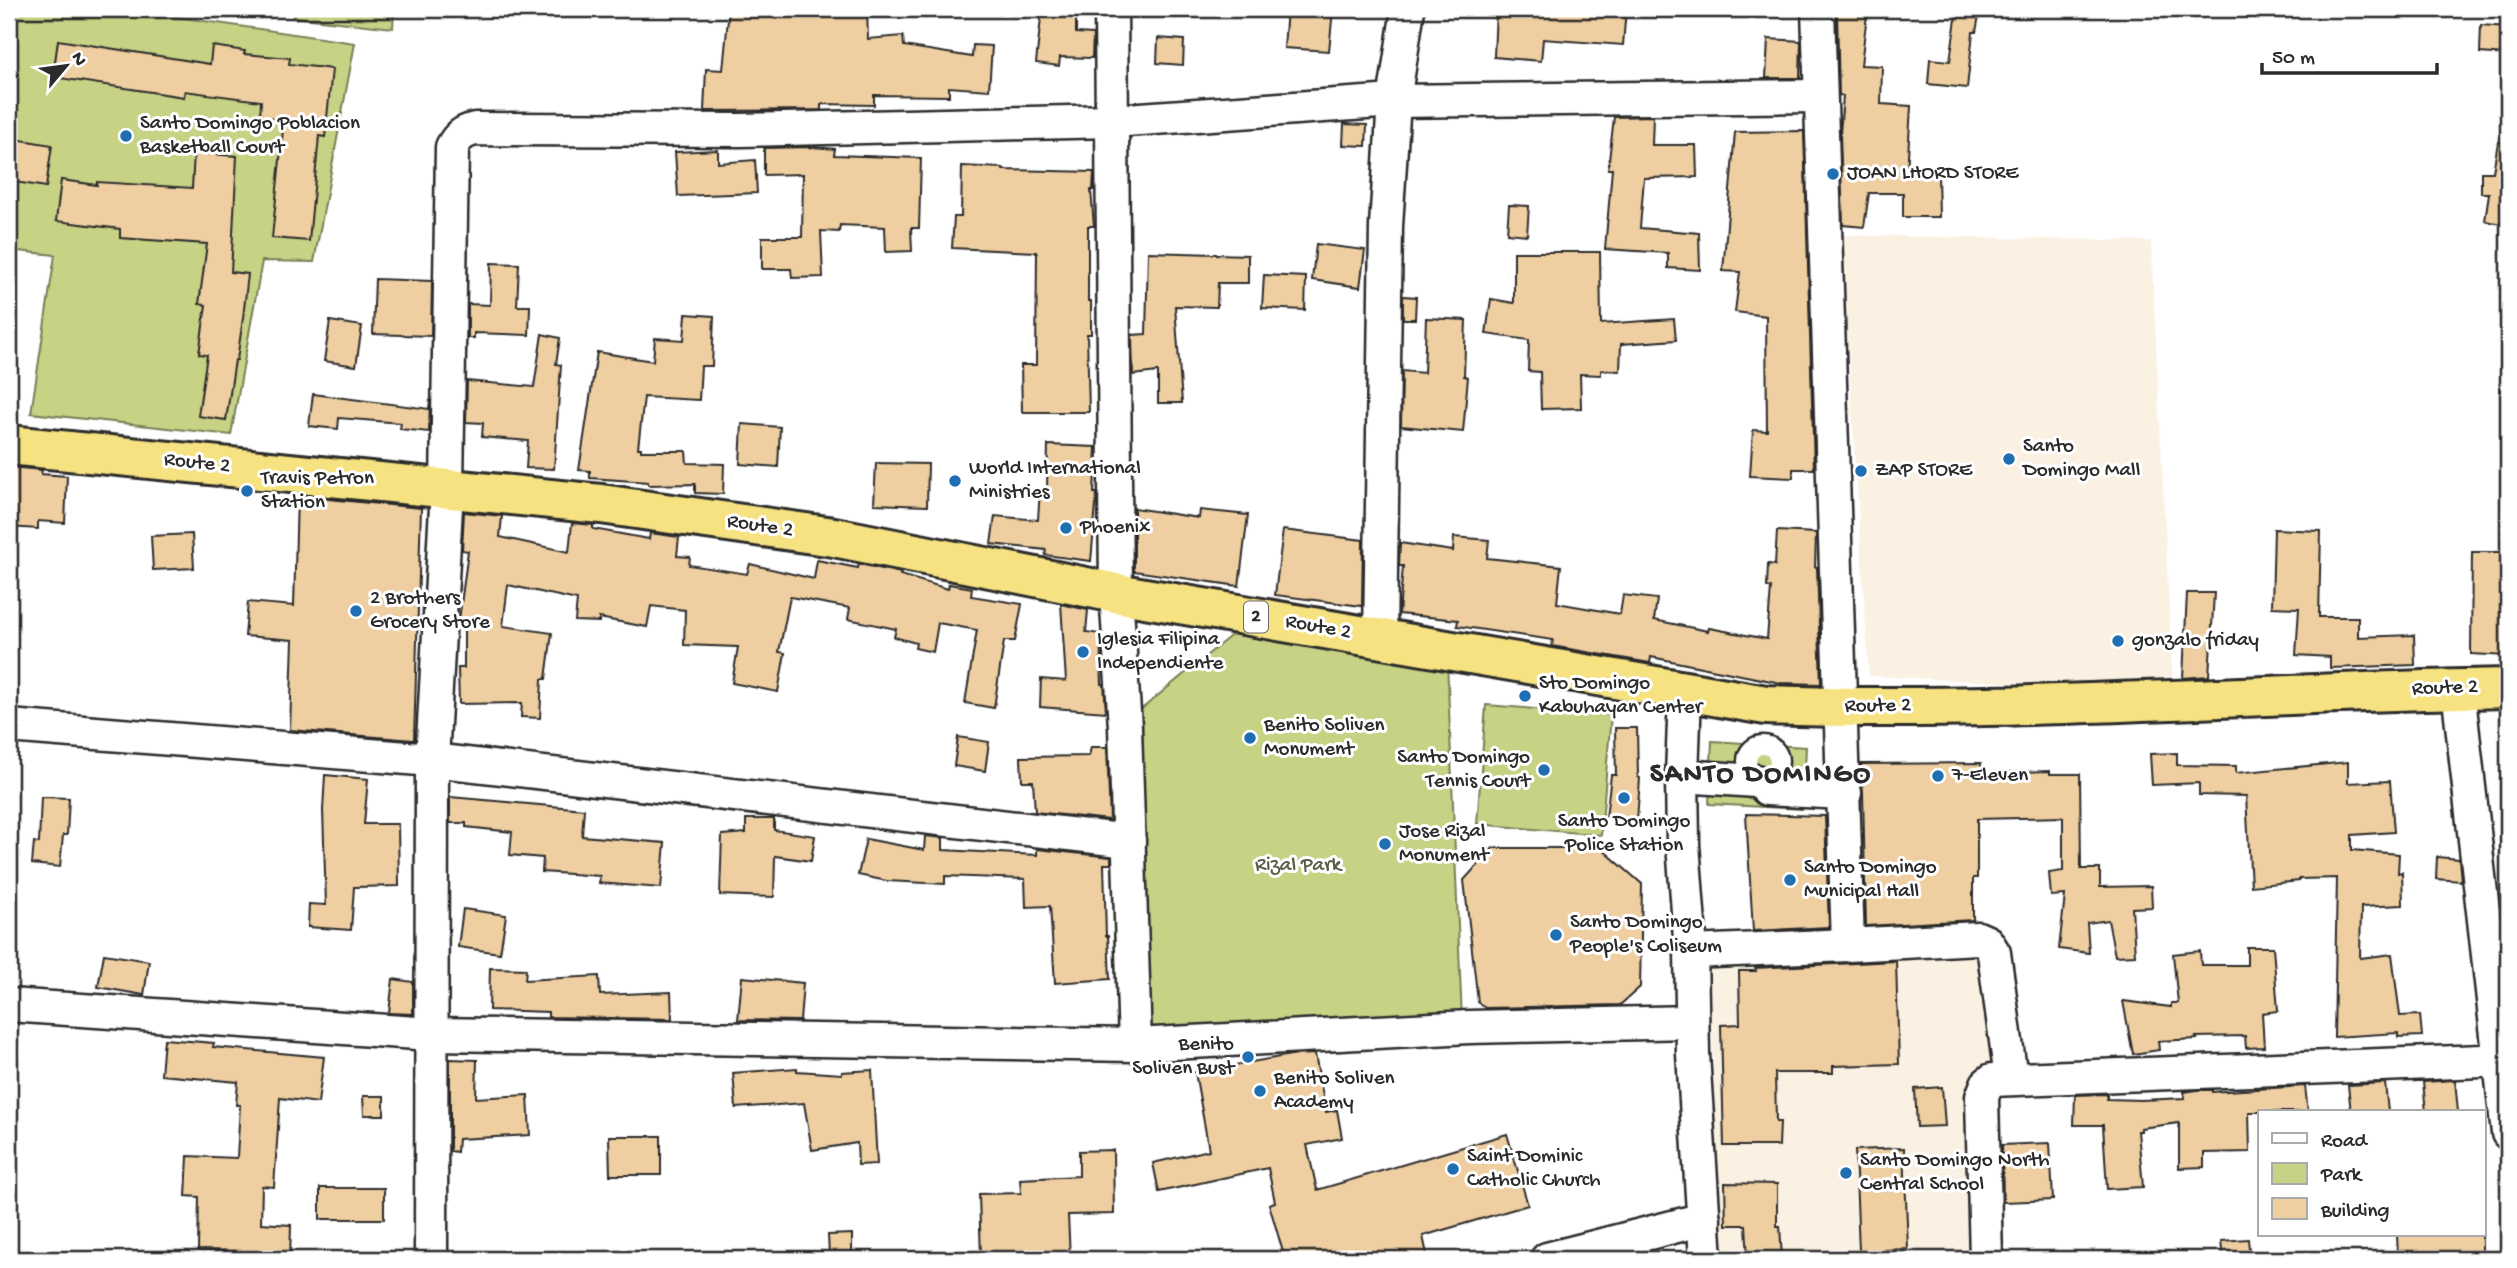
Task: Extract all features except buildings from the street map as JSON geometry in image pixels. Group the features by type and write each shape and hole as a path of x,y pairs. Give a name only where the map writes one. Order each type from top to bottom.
{"highway":[{"name":"Route 2","path":"9,445 601,504 834,537 1116,593 1766,705 1842,708 2025,704 2508,688"}],"street":[{"path":"1111,9 1116,593 1125,727 1135,1045"},
{"path":"1380,639 1387,226 1394,101 1408,9"},
{"path":"1818,9 1848,945"},
{"path":"431,1259 432,760 447,489 452,147 458,136 475,130 741,130 1111,121 1394,101 1820,96"},
{"path":"2458,689 2504,1061 2508,1133"},
{"path":"1685,693 1683,844 1706,1259"},
{"path":"1762,777 1766,705"},
{"path":"9,726 432,760 1129,841"},
{"path":"1682,781 1762,777 1845,789"},
{"path":"1691,952 1978,938 1987,942 1994,953 2011,1078"},
{"path":"9,1005 431,1034 1135,1045 1469,1027 1692,1022"},
{"path":"1986,1259 1982,1097 1987,1084 1992,1080 2504,1061"},
{"path":"1548,1259 1704,1219"},
{"path":"1634,1259 1652,1233"}],"shaded area":[{"name":"Santo Domingo Mall","path":"1841,235 2151,241 2173,690 1869,676"},
{"name":"Santo Domingo North Central School","path":"1984,953 2000,1069 1975,1259 1720,1259 1710,966"}],"green space":[{"path":"9,9 122,9 355,43 314,262 262,261 231,435 31,413 55,255 9,250"},
{"path":"294,9 394,9 393,28 293,17"},
{"name":"Rizal Park","path":"1246,623 1447,661 1462,1021 1144,1037 1138,712"},
{"name":"Santo Domingo Tennis Court","path":"1486,705 1611,715 1601,835 1477,824"},
{"path":"1712,741 1806,747 1803,809 1709,804"}],"place":[{"name":"Santo Domingo Poblacion Basketball Court","path":"126,136"},
{"name":"JOAN LHORD STORE","path":"1833,174"},
{"name":"Santo Domingo Mall","path":"2009,459"},
{"name":"ZAP STORE","path":"1861,471"},
{"name":"World International Ministries","path":"955,481"},
{"name":"Travis Petron Station","path":"247,491"},
{"name":"Phoenix","path":"1066,528"},
{"name":"2 Brothers Grocery Store","path":"356,611"},
{"name":"gonzalo friday","path":"2118,641"},
{"name":"Iglesia Filipina Independiente","path":"1083,652"},
{"name":"Sto Domingo Kabuhayan Center","path":"1525,696"},
{"name":"Benito Soliven Monument","path":"1250,738"},
{"name":"Santo Domingo Tennis Court","path":"1544,770"},
{"name":"7-Eleven","path":"1938,776"},
{"name":"Santo Domingo Police Station","path":"1624,798"},
{"name":"Jose Rizal Monument","path":"1385,844"},
{"name":"Santo Domingo Municipal Hall","path":"1790,880"},
{"name":"Santo Domingo People's Coliseum","path":"1556,935"},
{"name":"Benito Soliven Bust","path":"1248,1057"},
{"name":"Benito Soliven Academy","path":"1260,1091"},
{"name":"Saint Dominic Catholic Church","path":"1453,1169"},
{"name":"Santo Domingo North Central School","path":"1846,1173"}],"district":[{"name":"SANTO DOMINGO","path":"1761,775"}]}
